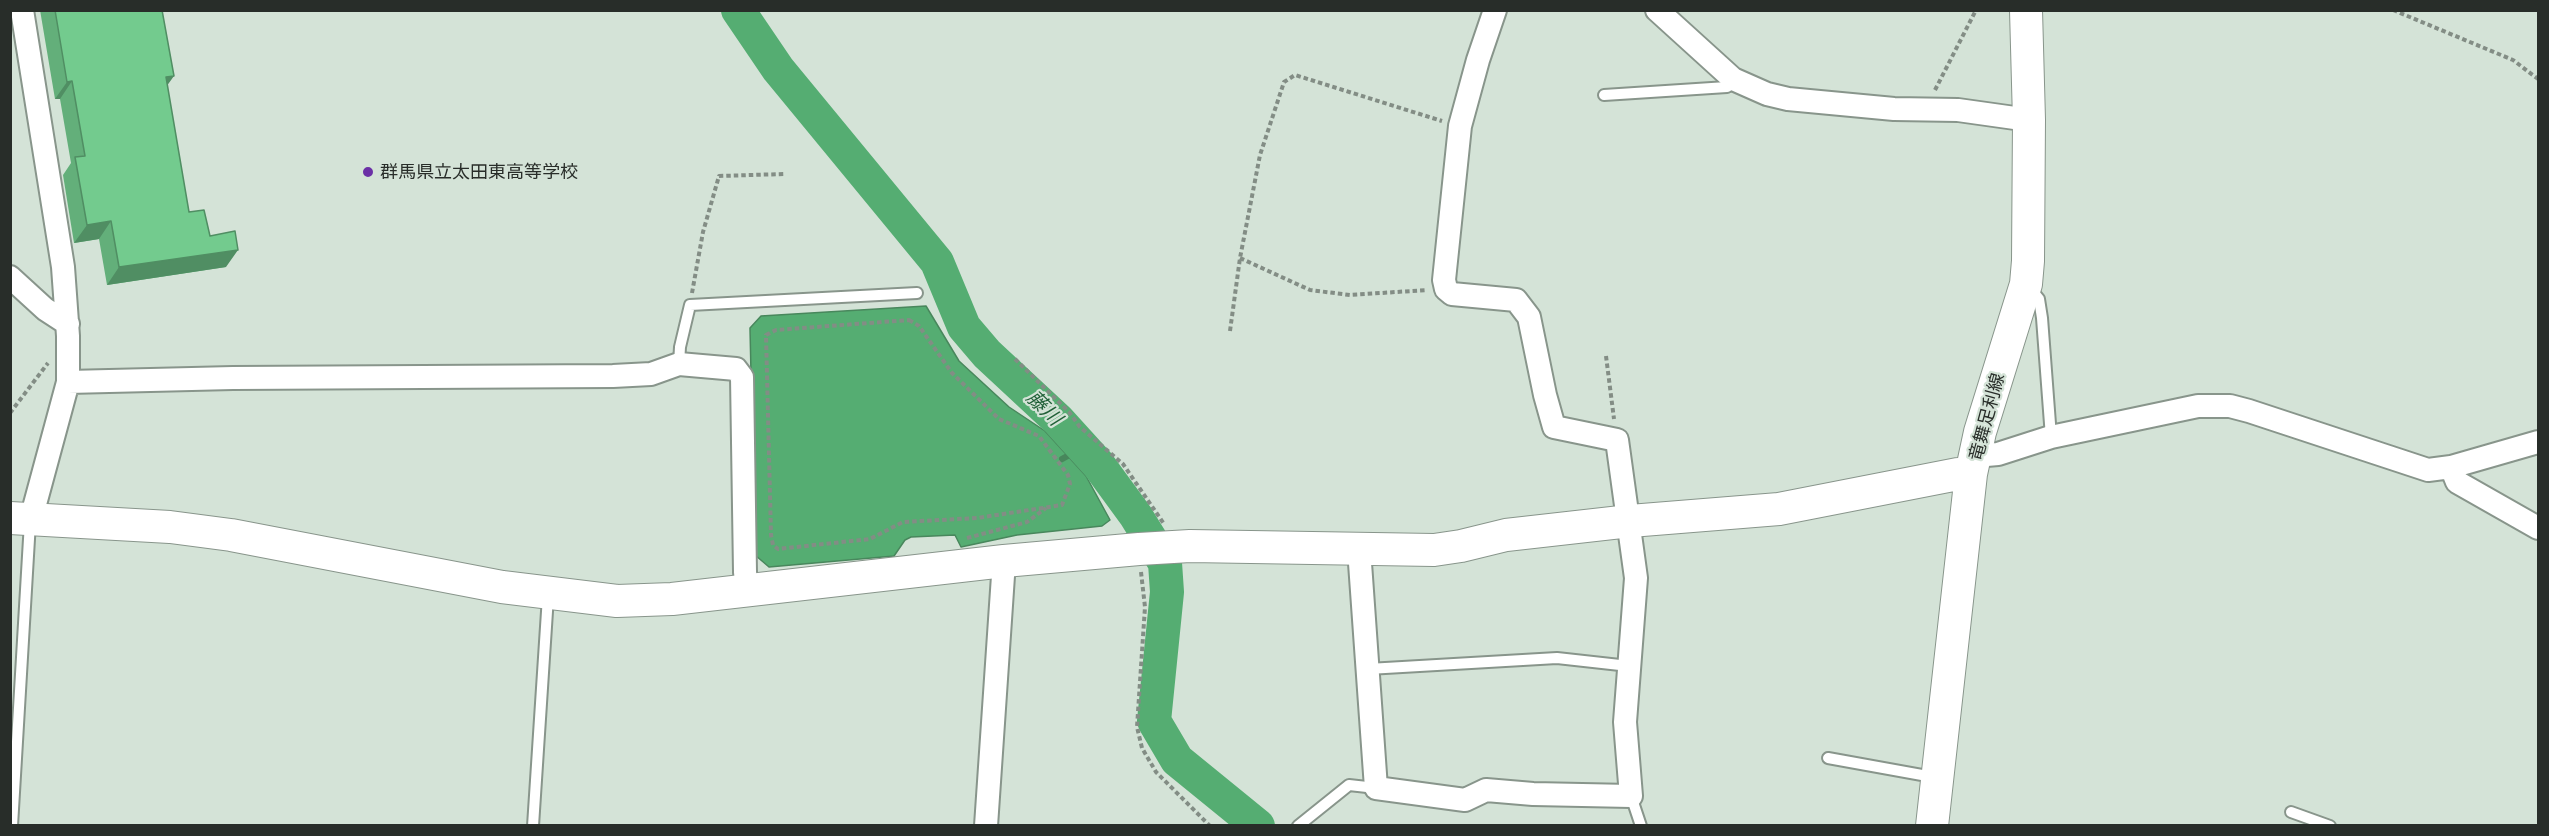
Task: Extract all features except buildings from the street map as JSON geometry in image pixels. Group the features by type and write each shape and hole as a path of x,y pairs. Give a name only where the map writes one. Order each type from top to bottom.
{"street":[{"path":"22,10 63,267 68,330 68,382 21,518 170,526 231,534 502,587 617,601 672,598 1004,561 1142,549 1177,547 1434,550 1506,535 1630,521 1779,509 1958,474 1998,454 2051,436 2198,406 2230,406 2287,422 2419,468 2451,467 2538,442"},
{"path":"1359,549 1376,788 1465,800 1486,790 1533,794 1631,796 1625,722 1636,578 1630,521 1617,440 1554,427 1529,317 1516,300 1452,294 1446,289 1444,280 1460,126 1478,60 1495,10"},
{"path":"1658,10 1737,80 1767,94 1788,99 1894,109 1933,109 2029,120"},
{"name":"竜舞足利線","path":"1932,825 1973,465 1980,432 2026,284 2030,224 2026,10"},
{"path":"10,277 68,330"},
{"path":"68,382 233,378 613,376 651,374 679,364 736,369 742,377 747,590"},
{"path":"2451,467 2457,482 2538,528"},
{"path":"986,825 1004,561"}],"lane":[{"path":"1604,95 1727,87 1737,80"},
{"path":"2026,284 2039,299 2051,436"},
{"path":"679,364 680,347 690,305 917,293"},
{"path":"12,825 21,518"},
{"path":"533,825 548,593"},
{"path":"1368,669 1557,658 1629,666"},
{"path":"1828,758 1937,778"},
{"path":"1298,825 1349,785 1376,788"},
{"path":"1631,796 1641,825"},
{"path":"2291,812 2330,825"}],"path":[{"path":"1933,109 1935,88 1976,10"},
{"path":"2393,10 2513,60 2538,79"},
{"path":"1230,331 1240,258 1260,155 1284,82 1295,75 1460,126"},
{"path":"690,305 703,232 719,176 784,174"},
{"path":"1240,258 1310,290 1350,295 1446,289"},
{"path":"959,541 1028,522 1047,508 1062,505 1070,484 1068,475 1039,436 999,419 952,374 915,322 909,320 776,330 766,335 771,534 773,545 778,549 870,539 903,522 977,519 1047,508"},
{"path":"10,413 68,330"},
{"path":"1606,356 1617,440"},
{"path":"1014,359 1069,412 1080,427 1123,464 1159,515 1177,547"},
{"path":"1142,549 1145,607 1137,727 1142,748 1155,772 1210,825"}],"shaded area":[{"path":"926,306 959,361 1009,407 1045,431 1086,476 1110,520 1102,526 1017,535 961,547 955,535 911,537 905,540 894,556 769,567 755,555 750,328 761,316"}],"waterway":[{"name":"藤川","path":"738,10 778,69 937,262 964,327 987,354 1058,420 1098,464 1136,516 1165,563 1167,592 1154,721 1177,760 1258,826"},
{"path":"1062,459 1082,448"},
{"path":"1124,517 1136,516"}],"place":[{"name":"群馬県立太田東高等学校","path":"368,172"}]}
